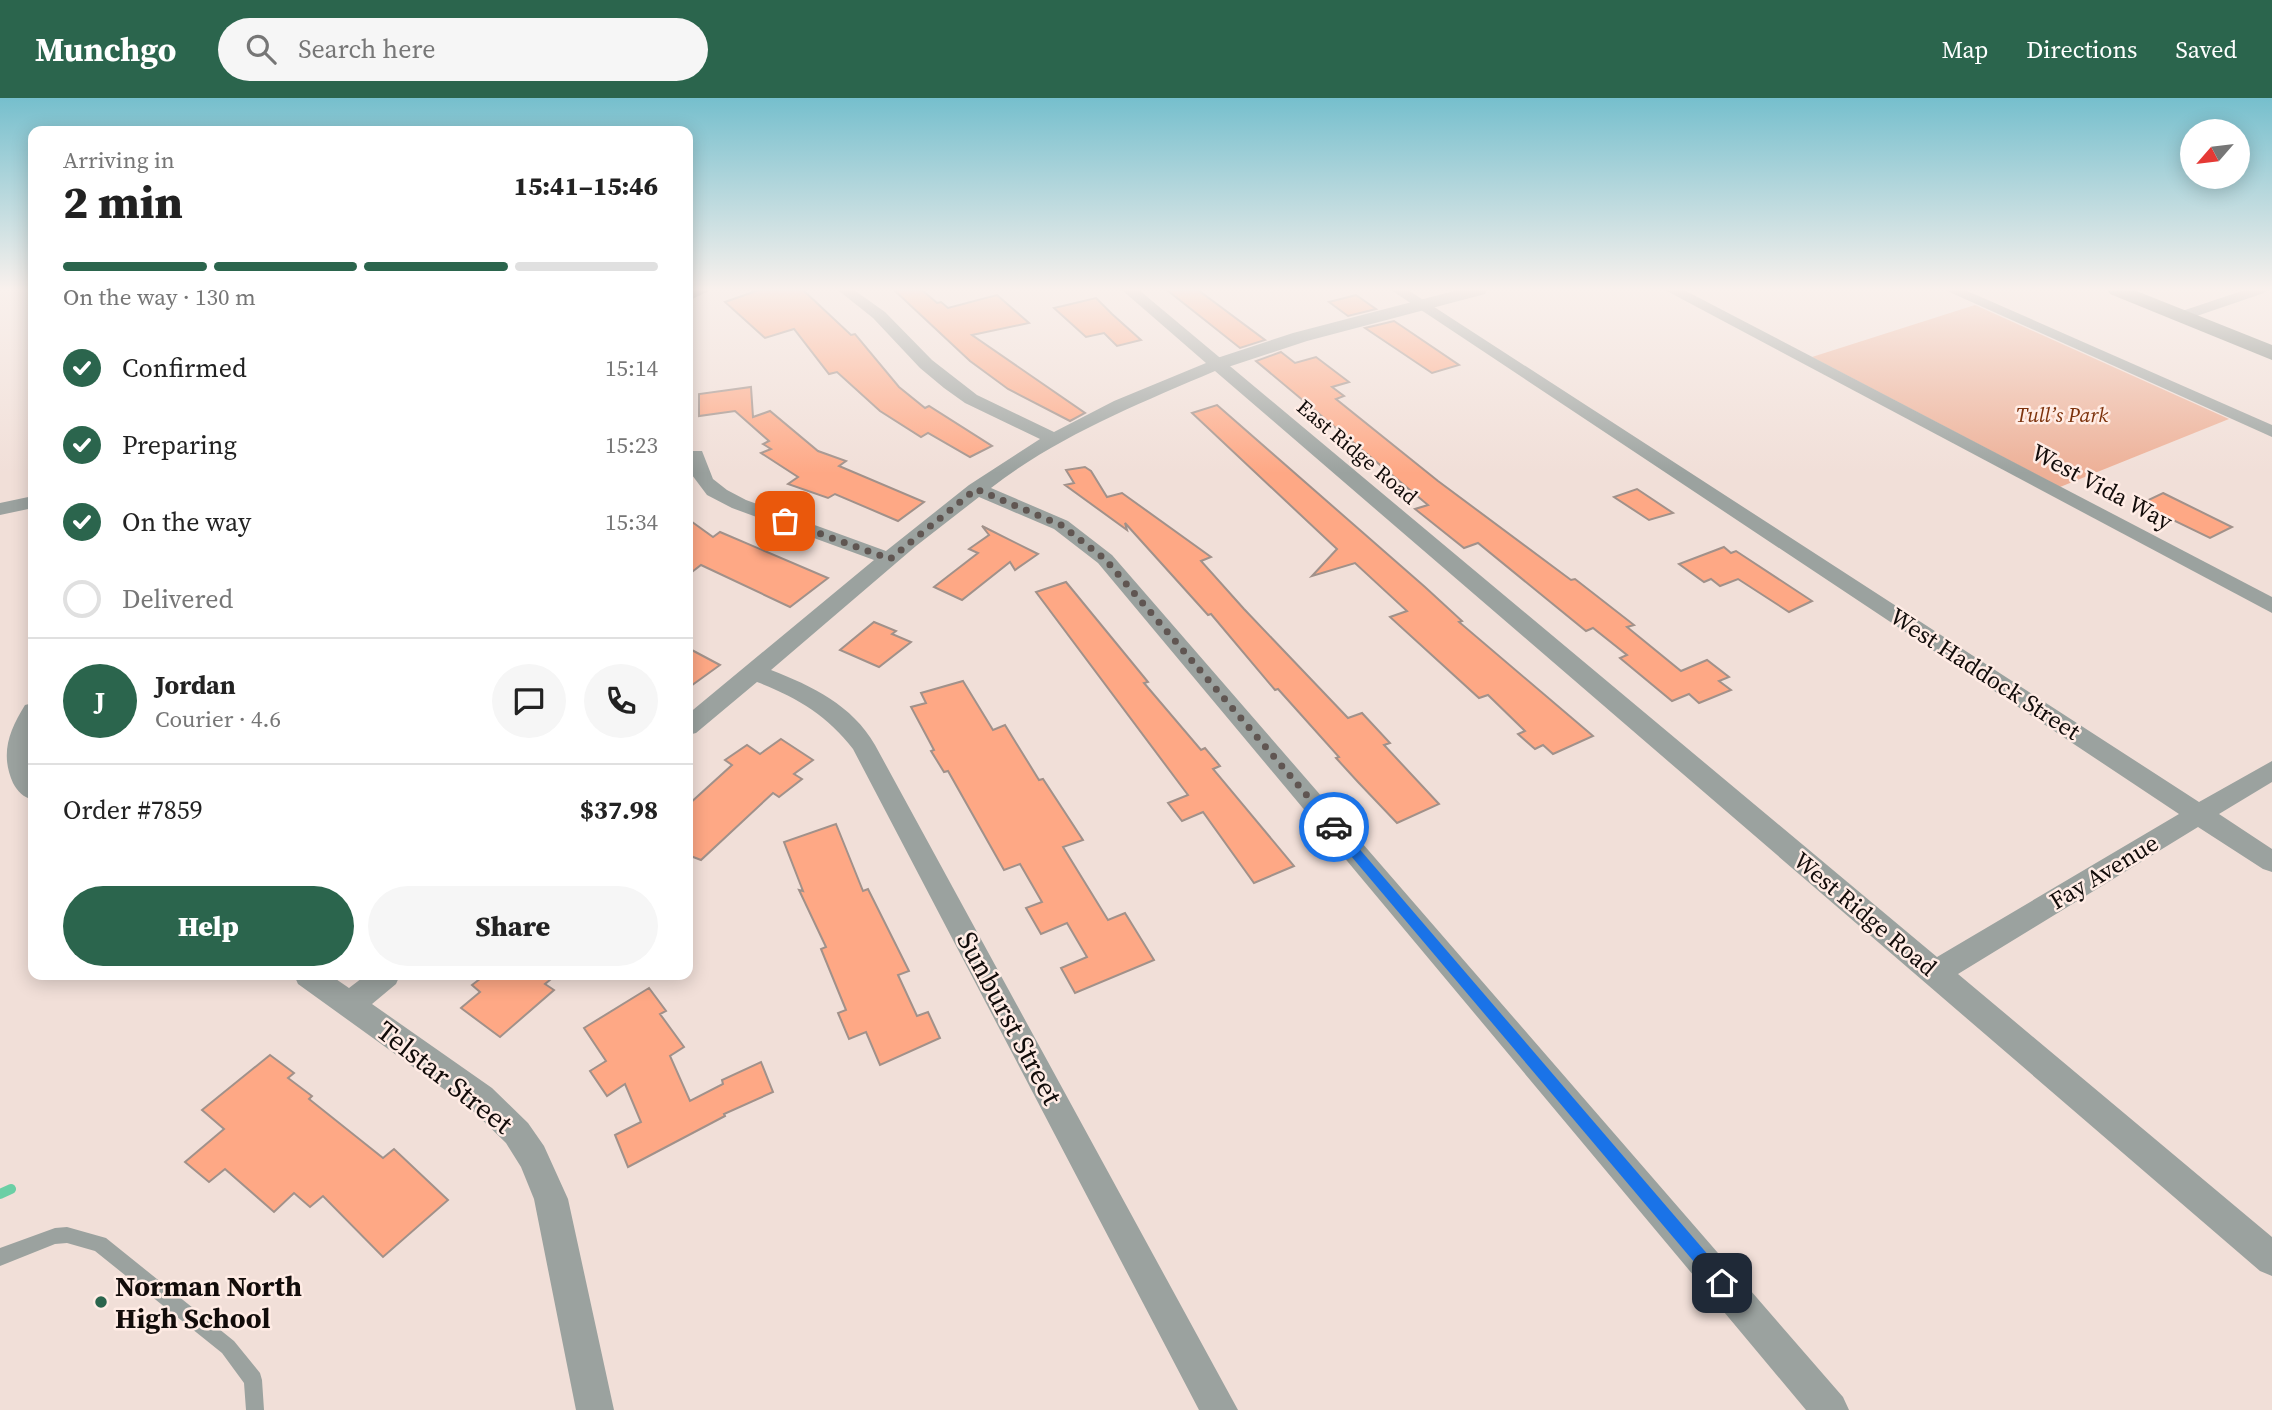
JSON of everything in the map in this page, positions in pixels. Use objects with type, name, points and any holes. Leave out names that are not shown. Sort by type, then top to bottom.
[{"type":"street","points":[[914,351],[971,399],[1054,439]]},
{"type":"street","name":"East Ridge Road","points":[[1203,351],[1458,568]]},
{"type":"street","points":[[693,723],[976,489],[1054,439],[1120,405],[1257,351]]},
{"type":"street","name":"West Haddock Street","points":[[1491,351],[2272,862]]},
{"type":"street","name":"West Vida Way","points":[[1789,351],[2272,606]]},
{"type":"street","points":[[2091,351],[2272,432]]},
{"type":"street","points":[[695,455],[700,478],[720,494],[890,559]]},
{"type":"street","points":[[976,489],[1061,525],[1105,559],[1830,1410]]},
{"type":"street","points":[[0,509],[28,503]]},
{"type":"street","name":"West Ridge Road","points":[[1458,568],[2272,1259]]},
{"type":"street","name":"Sunburst Street","points":[[754,672],[827,705],[850,726],[863,745],[1219,1410]]},
{"type":"street","points":[[28,721],[22,732],[15,760],[19,776],[28,786]]},
{"type":"street","name":"Fay Avenue","points":[[1935,973],[2272,770]]},
{"type":"street","name":"Telstar Street","points":[[315,980],[481,1097],[517,1133],[534,1157],[551,1199],[595,1410]]},
{"type":"street","points":[[351,1004],[380,980]]},
{"type":"lane","points":[[0,1257],[67,1235],[100,1244],[228,1347],[253,1380],[255,1410]]},
{"type":"green space","name":"Tull’s Park","points":[[1830,351],[2078,351],[2229,419],[2060,487],[1812,357]]},
{"type":"building","points":[[811,351],[869,351],[899,387],[925,408],[929,406],[992,446],[970,457],[928,433],[921,437],[880,411],[837,372],[829,374]]},
{"type":"building","points":[[960,351],[996,351],[1085,413],[1070,421],[1008,389]]},
{"type":"building","points":[[1400,351],[1439,351],[1459,365],[1432,373]]},
{"type":"building","points":[[1281,352],[1295,363],[1316,357],[1349,382],[1332,387],[1344,396],[1336,399],[1438,481],[1571,580],[1575,579],[1634,625],[1627,627],[1681,671],[1707,660],[1729,677],[1719,681],[1731,690],[1699,703],[1689,694],[1672,701],[1620,658],[1627,655],[1593,628],[1586,631],[1478,543],[1464,548],[1415,509],[1428,505],[1256,361]]},
{"type":"building","points":[[751,387],[753,417],[770,411],[818,451],[846,461],[839,466],[924,502],[898,521],[835,494],[828,498],[788,484],[798,477],[761,453],[771,449],[763,444],[769,441],[735,411],[699,416],[699,394]]},
{"type":"building","points":[[1217,405],[1425,587],[1462,621],[1459,622],[1593,736],[1553,754],[1543,745],[1535,749],[1518,734],[1525,731],[1488,695],[1479,698],[1390,617],[1407,611],[1355,563],[1312,576],[1337,549],[1192,413]]},
{"type":"building","points":[[1085,467],[1091,471],[1107,497],[1122,493],[1211,557],[1201,561],[1244,609],[1348,718],[1362,713],[1390,743],[1384,745],[1439,804],[1397,823],[1336,758],[1339,757],[1278,689],[1275,690],[1211,614],[1208,615],[1125,523],[1127,530],[1065,485],[1074,483],[1066,470]]},
{"type":"building","points":[[1637,489],[1673,513],[1649,520],[1614,497]]},
{"type":"building","points":[[2163,493],[2232,527],[2210,538],[2140,504]]},
{"type":"building","points":[[693,523],[713,537],[720,532],[828,578],[790,607],[701,565],[693,571]]},
{"type":"building","points":[[982,526],[1038,554],[1015,570],[1010,562],[962,600],[934,587],[978,553],[969,549],[989,535]]},
{"type":"building","points":[[1724,547],[1731,553],[1736,551],[1812,601],[1789,612],[1738,579],[1720,586],[1711,579],[1704,582],[1679,564]]},
{"type":"building","points":[[1066,582],[1148,682],[1144,683],[1201,750],[1205,748],[1220,766],[1213,769],[1294,866],[1254,883],[1203,812],[1182,821],[1168,803],[1188,795],[1036,592]]},
{"type":"building","points":[[874,622],[896,631],[892,634],[911,642],[879,667],[840,650]]},
{"type":"building","points":[[693,651],[720,665],[693,684]]},
{"type":"building","points":[[963,681],[993,730],[1005,725],[1039,780],[1043,779],[1083,840],[1063,847],[1108,920],[1125,913],[1154,960],[1075,993],[1061,968],[1087,957],[1067,923],[1041,934],[1026,908],[1042,902],[1020,864],[1004,870],[948,771],[944,772],[931,751],[934,750],[911,707],[926,703],[921,693]]},
{"type":"building","points":[[781,739],[813,760],[794,774],[802,779],[779,797],[773,793],[701,860],[693,857],[693,800],[732,765],[725,760],[747,745],[760,754]]},
{"type":"building","points":[[836,824],[863,891],[868,889],[909,971],[898,975],[917,1016],[928,1012],[940,1038],[880,1065],[866,1032],[849,1039],[838,1013],[846,1010],[821,949],[826,947],[799,890],[803,891],[784,842]]},
{"type":"building","points":[[478,980],[550,980],[545,984],[554,990],[500,1037],[461,1008],[480,992],[472,985]]},
{"type":"building","points":[[649,988],[666,1011],[660,1014],[684,1047],[670,1056],[690,1101],[723,1084],[722,1080],[761,1062],[773,1092],[724,1114],[725,1116],[628,1167],[615,1135],[641,1122],[625,1084],[607,1096],[590,1071],[606,1061],[584,1028]]},
{"type":"building","points":[[270,1055],[294,1073],[288,1078],[312,1096],[309,1099],[383,1158],[394,1149],[448,1200],[383,1257],[323,1196],[310,1207],[294,1193],[274,1212],[225,1169],[209,1182],[185,1162],[224,1129],[202,1110]]},
{"type":"waterway","points":[[0,1194],[11,1189]]},
{"type":"way so far","points":[[785,521],[890,559],[976,489],[1061,525],[1105,559],[1334,827]]},
{"type":"place","name":"Norman North High School","points":[[101,1302]]},
{"type":"route","points":[[1334,827],[1722,1283]]}]
